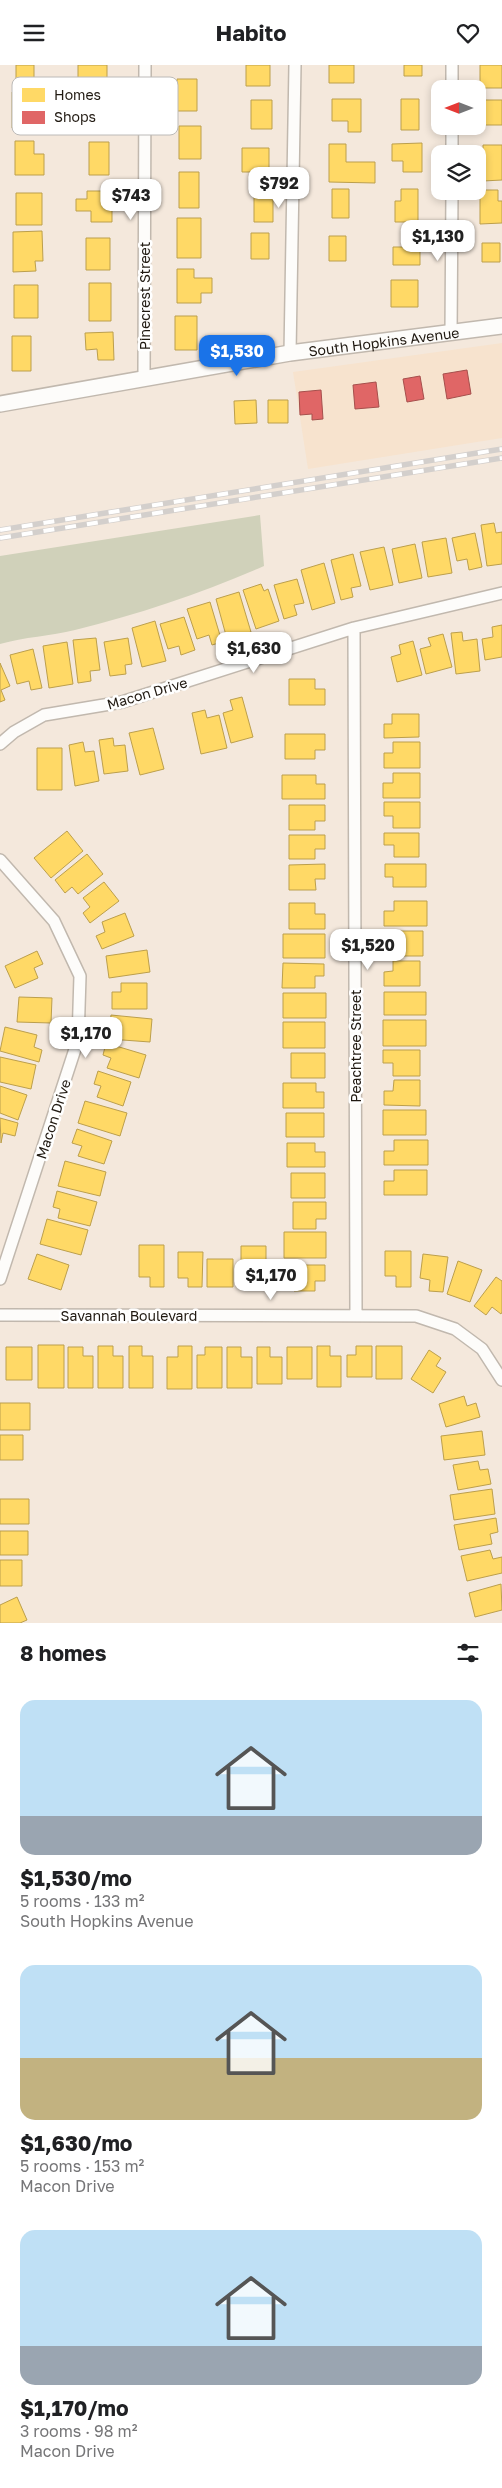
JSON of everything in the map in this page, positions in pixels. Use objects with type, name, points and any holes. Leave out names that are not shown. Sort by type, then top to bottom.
[{"type":"street","points":[[290,353],[295,65]]},
{"type":"street","points":[[452,65],[452,80]]},
{"type":"street","name":"Pinecrest Street","points":[[144,377],[145,135]]},
{"type":"street","points":[[451,334],[452,200]]},
{"type":"street","name":"South Hopkins Avenue","points":[[0,404],[144,377],[290,353],[502,326]]},
{"type":"street","name":"Macon Drive","points":[[0,744],[14,732],[44,715],[122,702],[354,628],[502,593]]},
{"type":"street","name":"Peachtree Street","points":[[354,628],[356,1314]]},
{"type":"street","name":"Macon Drive","points":[[0,861],[54,921],[80,976],[78,1040],[0,1279]]},
{"type":"street","name":"Savannah Boulevard","points":[[0,1315],[416,1315],[455,1329],[482,1349],[502,1380]]},
{"type":"shaded area","points":[[502,343],[502,438],[308,469],[293,372]]},
{"type":"green space","points":[[260,515],[264,566],[148,610],[66,632],[0,644],[0,556]]},
{"type":"building: Homes","points":[[16,65],[34,65],[34,77],[16,77]]},
{"type":"building: Homes","points":[[78,65],[107,65],[107,77],[78,77]]},
{"type":"building: Homes","points":[[246,65],[270,65],[270,86],[246,86]]},
{"type":"building: Homes","points":[[329,65],[354,65],[354,83],[329,83]]},
{"type":"building: Homes","points":[[404,65],[422,65],[422,76],[404,76]]},
{"type":"building: Homes","points":[[480,65],[502,65],[502,88],[486,88],[486,80],[480,80]]},
{"type":"building: Homes","points":[[178,79],[197,79],[197,111],[178,111]]},
{"type":"building: Homes","points":[[332,99],[361,99],[361,132],[348,132],[348,121],[332,121]]},
{"type":"building: Homes","points":[[401,99],[419,99],[419,130],[401,130]]},
{"type":"building: Homes","points":[[251,100],[272,100],[272,129],[251,129]]},
{"type":"building: Homes","points":[[486,100],[502,100],[502,125],[486,125]]},
{"type":"building: Homes","points":[[179,126],[201,126],[201,159],[179,159]]},
{"type":"building: Homes","points":[[15,141],[34,141],[34,154],[44,154],[44,175],[15,175]]},
{"type":"building: Homes","points":[[89,142],[109,142],[109,175],[89,175]]},
{"type":"building: Homes","points":[[422,143],[422,172],[403,172],[403,161],[392,161],[392,144]]},
{"type":"building: Homes","points":[[329,144],[346,144],[346,162],[375,162],[375,183],[329,182]]},
{"type":"building: Homes","points":[[486,145],[502,145],[502,180],[486,181]]},
{"type":"building: Homes","points":[[242,148],[269,148],[269,172],[242,172]]},
{"type":"building: Homes","points":[[179,172],[199,172],[199,208],[179,208]]},
{"type":"building: Homes","points":[[254,188],[273,188],[273,222],[254,222]]},
{"type":"building: Homes","points":[[332,189],[349,189],[349,218],[332,218]]},
{"type":"building: Homes","points":[[401,189],[418,189],[418,222],[395,222],[395,201],[401,201]]},
{"type":"building: Homes","points":[[486,190],[498,190],[498,201],[502,201],[502,223],[480,224],[480,200],[486,200]]},
{"type":"building: Homes","points":[[87,191],[112,191],[112,222],[91,222],[91,211],[76,211],[76,199],[87,199]]},
{"type":"building: Homes","points":[[16,193],[42,193],[42,225],[16,225]]},
{"type":"building: Homes","points":[[177,218],[201,218],[201,258],[177,258]]},
{"type":"building: Homes","points":[[42,231],[43,261],[35,261],[36,271],[13,272],[13,232]]},
{"type":"building: Homes","points":[[251,233],[269,233],[269,259],[251,259]]},
{"type":"building: Homes","points":[[404,235],[420,235],[420,265],[393,265],[393,247],[404,247]]},
{"type":"building: Homes","points":[[329,236],[346,236],[346,261],[329,261]]},
{"type":"building: Homes","points":[[86,238],[110,238],[110,270],[86,270]]},
{"type":"building: Homes","points":[[482,243],[500,243],[500,262],[482,262]]},
{"type":"building: Homes","points":[[177,269],[194,269],[194,278],[212,278],[212,293],[201,293],[201,303],[177,303]]},
{"type":"building: Homes","points":[[391,280],[418,280],[418,307],[391,307]]},
{"type":"building: Homes","points":[[89,283],[111,283],[111,321],[89,321]]},
{"type":"building: Homes","points":[[14,285],[38,285],[38,318],[14,318]]},
{"type":"building: Homes","points":[[175,316],[197,316],[197,350],[175,350]]},
{"type":"building: Homes","points":[[113,332],[114,360],[98,360],[97,349],[86,350],[85,333]]},
{"type":"building: Homes","points":[[12,336],[31,336],[31,371],[12,371]]},
{"type":"building: Homes","points":[[256,400],[257,423],[235,424],[234,401]]},
{"type":"building: Homes","points":[[268,400],[288,400],[288,423],[268,423]]},
{"type":"building: Homes","points":[[494,523],[496,533],[502,532],[502,564],[487,566],[481,525]]},
{"type":"building: Homes","points":[[475,533],[482,567],[469,570],[467,559],[457,561],[452,538]]},
{"type":"building: Homes","points":[[446,538],[452,573],[428,577],[422,542]]},
{"type":"building: Homes","points":[[415,544],[422,578],[399,583],[392,549]]},
{"type":"building: Homes","points":[[384,547],[393,585],[370,590],[360,552]]},
{"type":"building: Homes","points":[[353,554],[361,586],[351,588],[353,597],[341,600],[331,560]]},
{"type":"building: Homes","points":[[324,563],[335,603],[312,610],[301,570]]},
{"type":"building: Homes","points":[[297,579],[304,603],[294,605],[297,615],[284,619],[274,585]]},
{"type":"building: Homes","points":[[261,584],[264,591],[268,589],[279,621],[256,629],[243,590]]},
{"type":"building: Homes","points":[[239,592],[251,632],[227,639],[216,599]]},
{"type":"building: Homes","points":[[210,602],[222,642],[212,645],[209,635],[197,639],[187,609]]},
{"type":"building: Homes","points":[[184,617],[195,650],[181,655],[179,646],[168,649],[160,624]]},
{"type":"building: Homes","points":[[155,621],[166,661],[142,667],[132,628]]},
{"type":"building: Homes","points":[[502,625],[502,657],[485,660],[482,639],[493,637],[492,627]]},
{"type":"building: Homes","points":[[462,632],[463,641],[477,639],[480,671],[456,674],[451,633]]},
{"type":"building: Homes","points":[[443,634],[452,667],[426,674],[420,649],[431,646],[428,638]]},
{"type":"building: Homes","points":[[96,638],[100,670],[90,671],[91,681],[78,683],[73,640]]},
{"type":"building: Homes","points":[[128,638],[132,664],[125,665],[126,674],[110,676],[104,642]]},
{"type":"building: Homes","points":[[413,641],[422,675],[397,682],[391,657],[401,654],[399,645]]},
{"type":"building: Homes","points":[[67,642],[73,684],[49,688],[43,646]]},
{"type":"building: Homes","points":[[33,649],[42,688],[31,690],[29,681],[17,684],[10,655]]},
{"type":"building: Homes","points":[[0,663],[10,686],[1,690],[5,700],[0,702]]},
{"type":"building: Homes","points":[[289,679],[315,679],[315,689],[325,689],[325,705],[289,705]]},
{"type":"building: Homes","points":[[242,697],[253,737],[231,743],[223,713],[233,710],[230,700]]},
{"type":"building: Homes","points":[[205,710],[207,718],[219,715],[227,748],[201,754],[192,713]]},
{"type":"building: Homes","points":[[392,714],[419,714],[419,737],[384,738],[384,724],[392,724]]},
{"type":"building: Homes","points":[[153,728],[164,769],[140,775],[129,733]]},
{"type":"building: Homes","points":[[285,734],[325,734],[325,750],[315,750],[315,759],[285,759]]},
{"type":"building: Homes","points":[[113,738],[114,746],[125,745],[128,771],[104,774],[99,740]]},
{"type":"building: Homes","points":[[83,742],[85,752],[94,751],[99,781],[75,786],[69,745]]},
{"type":"building: Homes","points":[[393,742],[420,742],[420,768],[384,768],[384,753],[393,753]]},
{"type":"building: Homes","points":[[37,748],[62,748],[62,790],[37,790]]},
{"type":"building: Homes","points":[[393,773],[420,773],[420,798],[383,798],[383,783],[393,783]]},
{"type":"building: Homes","points":[[282,775],[316,775],[316,784],[325,784],[325,799],[282,799]]},
{"type":"building: Homes","points":[[384,802],[420,802],[420,828],[393,828],[393,816],[384,816]]},
{"type":"building: Homes","points":[[289,805],[325,805],[325,821],[315,821],[315,830],[289,830]]},
{"type":"building: Homes","points":[[67,831],[83,851],[51,878],[34,858]]},
{"type":"building: Homes","points":[[384,833],[419,833],[419,857],[394,857],[394,845],[384,845]]},
{"type":"building: Homes","points":[[289,835],[325,835],[325,849],[315,849],[315,859],[289,859]]},
{"type":"building: Homes","points":[[87,854],[103,874],[78,894],[72,887],[65,893],[55,880]]},
{"type":"building: Homes","points":[[325,864],[325,879],[315,879],[316,890],[289,890],[289,865]]},
{"type":"building: Homes","points":[[385,864],[426,864],[426,887],[393,887],[393,877],[385,877]]},
{"type":"building: Homes","points":[[104,882],[119,901],[90,923],[83,913],[90,907],[83,898]]},
{"type":"building: Homes","points":[[394,901],[427,901],[427,926],[384,926],[384,911],[394,911]]},
{"type":"building: Homes","points":[[289,903],[315,903],[315,914],[325,914],[325,929],[289,929]]},
{"type":"building: Homes","points":[[125,913],[134,936],[102,949],[96,936],[105,932],[102,922]]},
{"type":"building: Homes","points":[[384,931],[423,931],[423,956],[393,956],[393,945],[384,945]]},
{"type":"building: Homes","points":[[283,934],[325,934],[325,958],[283,958]]},
{"type":"building: Homes","points":[[147,950],[150,972],[109,978],[106,956]]},
{"type":"building: Homes","points":[[37,951],[43,964],[34,968],[38,978],[15,988],[5,966]]},
{"type":"building: Homes","points":[[393,961],[420,961],[420,986],[384,986],[384,972],[393,971]]},
{"type":"building: Homes","points":[[283,963],[324,964],[324,976],[315,976],[315,988],[282,988]]},
{"type":"building: Homes","points":[[121,983],[147,983],[147,1009],[112,1009],[112,992],[121,992]]},
{"type":"building: Homes","points":[[384,992],[426,992],[426,1015],[384,1015]]},
{"type":"building: Homes","points":[[283,993],[326,993],[326,1018],[283,1018]]},
{"type":"building: Homes","points":[[19,997],[52,998],[51,1023],[17,1022]]},
{"type":"building: Homes","points":[[111,1015],[152,1019],[150,1042],[109,1039]]},
{"type":"building: Homes","points":[[383,1020],[426,1020],[426,1046],[383,1046]]},
{"type":"building: Homes","points":[[283,1022],[325,1022],[325,1048],[283,1048]]},
{"type":"building: Homes","points":[[5,1027],[37,1035],[34,1047],[42,1050],[39,1062],[0,1051]]},
{"type":"building: Homes","points":[[106,1043],[146,1055],[139,1078],[107,1068],[111,1058],[103,1055]]},
{"type":"building: Homes","points":[[383,1050],[420,1050],[420,1076],[393,1076],[393,1063],[383,1063]]},
{"type":"building: Homes","points":[[291,1053],[325,1053],[325,1078],[291,1078]]},
{"type":"building: Homes","points":[[0,1057],[36,1065],[31,1089],[0,1082]]},
{"type":"building: Homes","points":[[98,1071],[131,1082],[123,1106],[97,1097],[101,1086],[94,1084]]},
{"type":"building: Homes","points":[[394,1080],[420,1080],[420,1106],[384,1105],[384,1091],[393,1091]]},
{"type":"building: Homes","points":[[283,1083],[316,1083],[316,1092],[324,1092],[324,1108],[283,1108]]},
{"type":"building: Homes","points":[[0,1086],[27,1095],[18,1120],[0,1113]]},
{"type":"building: Homes","points":[[85,1101],[127,1113],[120,1136],[78,1123]]},
{"type":"building: Homes","points":[[383,1110],[426,1110],[426,1135],[383,1135]]},
{"type":"building: Homes","points":[[286,1113],[324,1113],[324,1137],[286,1137]]},
{"type":"building: Homes","points":[[0,1118],[18,1123],[15,1136],[3,1133],[1,1143]]},
{"type":"building: Homes","points":[[77,1129],[112,1141],[104,1164],[78,1156],[82,1146],[72,1143]]},
{"type":"building: Homes","points":[[394,1140],[428,1140],[428,1165],[384,1165],[384,1151],[394,1151]]},
{"type":"building: Homes","points":[[287,1143],[315,1143],[315,1152],[325,1152],[325,1167],[287,1167]]},
{"type":"building: Homes","points":[[65,1161],[106,1172],[100,1196],[58,1186]]},
{"type":"building: Homes","points":[[394,1170],[427,1170],[427,1195],[384,1195],[384,1181],[394,1181]]},
{"type":"building: Homes","points":[[291,1173],[325,1173],[325,1198],[291,1198]]},
{"type":"building: Homes","points":[[57,1191],[97,1202],[90,1226],[58,1218],[60,1209],[53,1207]]},
{"type":"building: Homes","points":[[293,1202],[326,1202],[326,1219],[316,1219],[316,1229],[293,1229]]},
{"type":"building: Homes","points":[[47,1219],[88,1230],[81,1255],[40,1244]]},
{"type":"building: Homes","points":[[284,1232],[326,1232],[326,1258],[284,1258]]},
{"type":"building: Homes","points":[[139,1245],[164,1245],[164,1287],[150,1287],[150,1277],[139,1277]]},
{"type":"building: Homes","points":[[241,1246],[266,1246],[266,1288],[241,1288]]},
{"type":"building: Homes","points":[[385,1251],[411,1251],[411,1287],[396,1287],[396,1276],[385,1276]]},
{"type":"building: Homes","points":[[178,1252],[203,1252],[202,1287],[188,1287],[188,1278],[178,1278]]},
{"type":"building: Homes","points":[[37,1254],[69,1265],[61,1290],[28,1279]]},
{"type":"building: Homes","points":[[423,1254],[448,1257],[443,1292],[429,1291],[430,1280],[420,1278]]},
{"type":"building: Homes","points":[[207,1259],[233,1259],[233,1287],[207,1287]]},
{"type":"building: Homes","points":[[458,1261],[482,1270],[470,1302],[447,1294]]},
{"type":"building: Homes","points":[[294,1265],[325,1265],[325,1281],[315,1281],[315,1291],[294,1291]]},
{"type":"building: Homes","points":[[496,1277],[502,1281],[502,1312],[501,1314],[492,1307],[486,1315],[474,1306]]},
{"type":"building: Homes","points":[[38,1345],[64,1345],[64,1388],[38,1388]]},
{"type":"building: Homes","points":[[98,1346],[113,1346],[113,1356],[123,1356],[123,1388],[98,1388]]},
{"type":"building: Homes","points":[[129,1346],[142,1346],[142,1356],[153,1356],[153,1388],[129,1388]]},
{"type":"building: Homes","points":[[178,1346],[192,1346],[192,1389],[167,1389],[167,1357],[178,1357]]},
{"type":"building: Homes","points":[[317,1346],[330,1346],[330,1356],[341,1356],[341,1387],[317,1387]]},
{"type":"building: Homes","points":[[356,1346],[372,1346],[372,1377],[347,1377],[347,1355],[356,1355]]},
{"type":"building: Homes","points":[[376,1346],[402,1346],[402,1379],[376,1379]]},
{"type":"building: Homes","points":[[6,1347],[32,1347],[32,1380],[6,1380]]},
{"type":"building: Homes","points":[[68,1347],[83,1347],[83,1356],[93,1356],[93,1388],[68,1388]]},
{"type":"building: Homes","points":[[205,1347],[222,1347],[222,1388],[197,1388],[197,1355],[205,1355]]},
{"type":"building: Homes","points":[[227,1347],[241,1347],[241,1357],[252,1357],[252,1388],[227,1388]]},
{"type":"building: Homes","points":[[257,1347],[270,1347],[270,1357],[282,1357],[282,1384],[257,1384]]},
{"type":"building: Homes","points":[[287,1347],[312,1347],[312,1379],[287,1379]]},
{"type":"building: Homes","points":[[429,1350],[441,1358],[436,1366],[446,1372],[433,1393],[411,1379]]},
{"type":"building: Homes","points":[[464,1396],[467,1406],[476,1403],[480,1417],[446,1427],[439,1404]]},
{"type":"building: Homes","points":[[0,1403],[30,1403],[30,1430],[0,1430]]},
{"type":"building: Homes","points":[[482,1431],[485,1455],[444,1460],[441,1436]]},
{"type":"building: Homes","points":[[0,1435],[23,1435],[23,1460],[0,1460]]},
{"type":"building: Homes","points":[[478,1461],[480,1470],[488,1469],[491,1484],[458,1490],[453,1465]]},
{"type":"building: Homes","points":[[492,1489],[495,1514],[454,1520],[450,1495]]},
{"type":"building: Homes","points":[[0,1499],[29,1499],[29,1524],[0,1524]]},
{"type":"building: Homes","points":[[496,1518],[498,1532],[490,1534],[492,1544],[459,1550],[454,1525]]},
{"type":"building: Homes","points":[[0,1531],[28,1531],[28,1555],[0,1555]]},
{"type":"building: Homes","points":[[490,1550],[493,1559],[502,1557],[502,1573],[467,1581],[461,1556]]},
{"type":"building: Homes","points":[[0,1560],[22,1560],[22,1586],[0,1586]]},
{"type":"building: Homes","points":[[501,1584],[502,1610],[475,1617],[469,1593]]},
{"type":"building: Homes","points":[[17,1597],[27,1620],[20,1623],[0,1623],[0,1605]]},
{"type":"building: Shops","points":[[467,370],[471,394],[447,399],[443,374]]},
{"type":"building: Shops","points":[[420,376],[424,399],[407,402],[403,379]]},
{"type":"building: Shops","points":[[376,382],[379,407],[355,409],[353,385]]},
{"type":"building: Shops","points":[[321,390],[323,419],[312,420],[312,414],[300,415],[299,392]]},
{"type":"railway","points":[[0,530],[502,449]]},
{"type":"railway","points":[[0,538],[502,458]]}]
